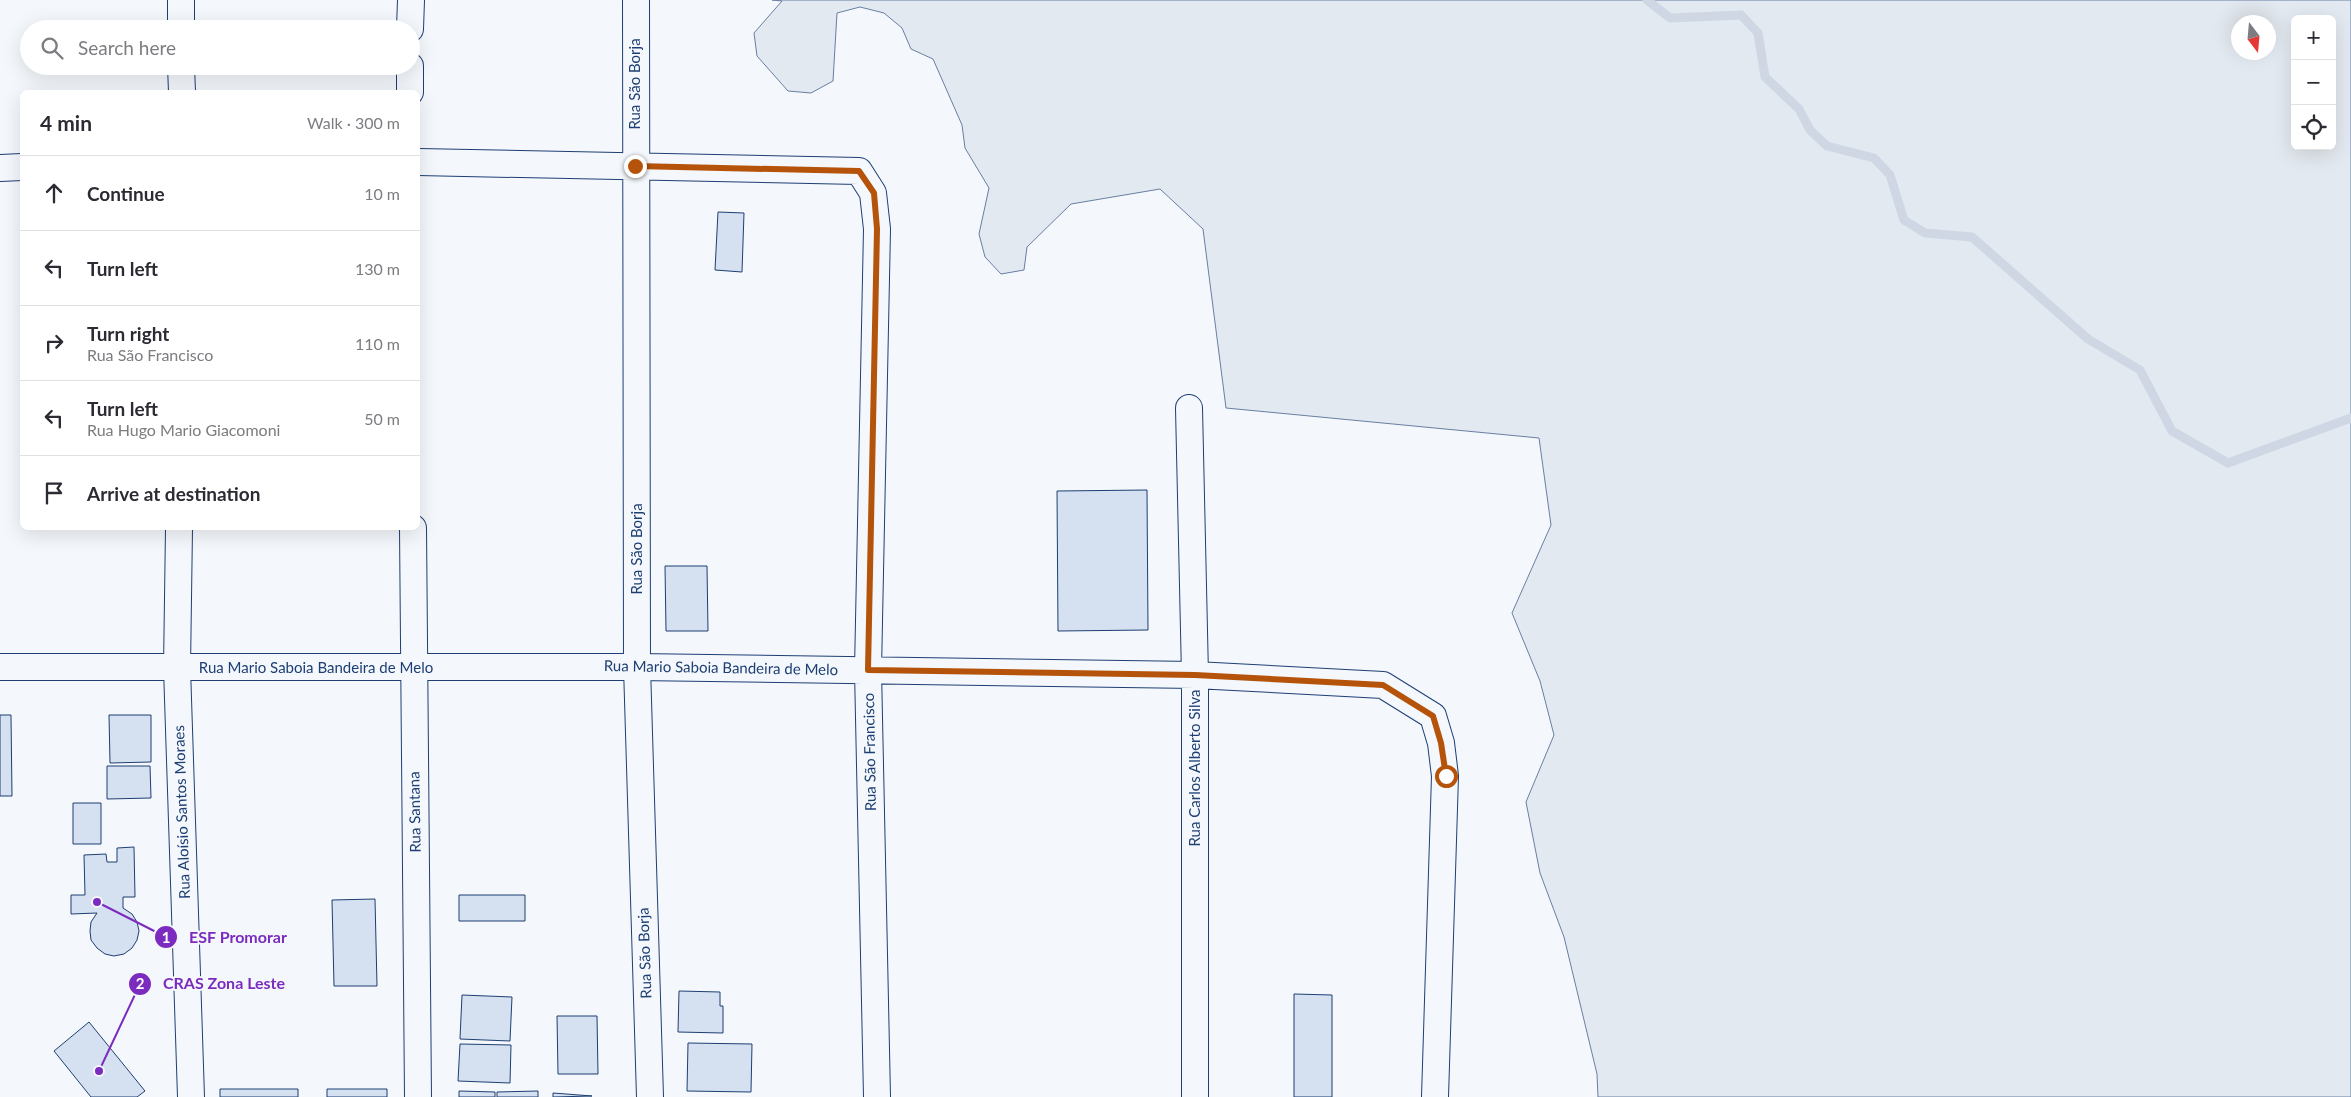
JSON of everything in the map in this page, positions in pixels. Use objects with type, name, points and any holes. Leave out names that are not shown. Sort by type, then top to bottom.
[{"type":"street","points":[[181,0],[181,20]]},
{"type":"street","points":[[410,20],[411,0]]},
{"type":"street","name":"Rua São Borja","points":[[636,0],[637,667],[650,1097]]},
{"type":"street","points":[[182,75],[182,90]]},
{"type":"street","points":[[410,75],[410,90]]},
{"type":"street","points":[[420,162],[635,166]]},
{"type":"street","name":"Rua São Francisco","points":[[635,166],[859,171],[874,193],[877,229],[868,670],[877,1097]]},
{"type":"street","points":[[0,168],[20,167]]},
{"type":"street","name":"Rua Carlos Alberto Silva","points":[[1189,408],[1195,675],[1195,1097]]},
{"type":"street","name":"Rua Aloísio Santos Moraes","points":[[178,530],[177,668],[190,1097]]},
{"type":"street","name":"Rua Santana","points":[[413,530],[418,1097]]},
{"type":"street","name":"Rua Mario Saboia Bandeira de Melo","points":[[0,667],[637,667],[868,670],[1195,675],[1383,685],[1433,716],[1441,743],[1446,776],[1435,1097]]},
{"type":"shaded area","points":[[772,0],[2351,0],[2351,1097],[1598,1097],[1597,1074],[1564,937],[1540,873],[1526,802],[1554,735],[1540,681],[1512,613],[1551,525],[1539,438],[1226,408],[1203,229],[1160,189],[1071,204],[1027,247],[1024,270],[1001,274],[985,257],[979,234],[989,188],[965,148],[962,125],[933,59],[911,49],[902,28],[884,13],[860,7],[837,13],[833,81],[811,93],[788,91],[757,56],[754,33],[782,1]]},
{"type":"building","points":[[718,212],[744,213],[742,272],[715,270]]},
{"type":"building","points":[[1147,490],[1148,630],[1058,631],[1057,491]]},
{"type":"building","points":[[665,566],[707,566],[708,631],[666,631]]},
{"type":"building","points":[[0,715],[11,715],[12,796],[0,796]]},
{"type":"building","points":[[109,715],[151,715],[151,762],[110,763]]},
{"type":"building","points":[[107,766],[150,766],[151,798],[107,799]]},
{"type":"building","points":[[73,803],[101,803],[101,844],[73,844]]},
{"type":"building","points":[[134,847],[135,897],[123,897],[123,908],[132,914],[137,922],[139,931],[137,940],[132,948],[124,954],[114,956],[105,954],[91,940],[91,922],[97,913],[71,914],[71,895],[85,895],[84,855],[106,854],[107,862],[117,862],[117,848]]},
{"type":"building","points":[[459,895],[525,895],[525,921],[459,921]]},
{"type":"building","points":[[375,899],[377,986],[334,986],[332,900]]},
{"type":"building","points":[[679,991],[720,992],[720,1006],[723,1006],[723,1033],[678,1032]]},
{"type":"building","points":[[1294,994],[1332,995],[1332,1097],[1294,1097]]},
{"type":"building","points":[[462,995],[512,997],[510,1041],[460,1039]]},
{"type":"building","points":[[557,1016],[597,1016],[598,1074],[558,1074]]},
{"type":"building","points":[[89,1022],[145,1091],[137,1097],[91,1097],[54,1051]]},
{"type":"building","points":[[688,1043],[752,1044],[751,1092],[687,1091]]},
{"type":"building","points":[[460,1044],[511,1045],[510,1083],[458,1081]]},
{"type":"building","points":[[220,1089],[298,1089],[298,1097],[220,1097]]},
{"type":"building","points":[[327,1089],[387,1089],[387,1097],[327,1097]]},
{"type":"building","points":[[459,1091],[495,1092],[495,1097],[459,1097]]},
{"type":"building","points":[[538,1091],[538,1097],[497,1097],[497,1092]]},
{"type":"building","points":[[553,1093],[592,1096],[553,1097]]},
{"type":"waterway","points":[[1647,0],[1670,18],[1741,15],[1758,33],[1765,77],[1799,109],[1810,130],[1827,146],[1874,158],[1890,175],[1904,220],[1925,233],[1972,237],[2088,339],[2140,370],[2172,431],[2228,463],[2351,418]]},
{"type":"place","name":"ESF Promorar","points":[[97,902]]},
{"type":"place","name":"CRAS Zona Leste","points":[[99,1071]]},
{"type":"route","points":[[635,166],[859,171],[874,193],[877,229],[868,670],[1195,675],[1383,685],[1433,716],[1441,743],[1446,776]]}]
